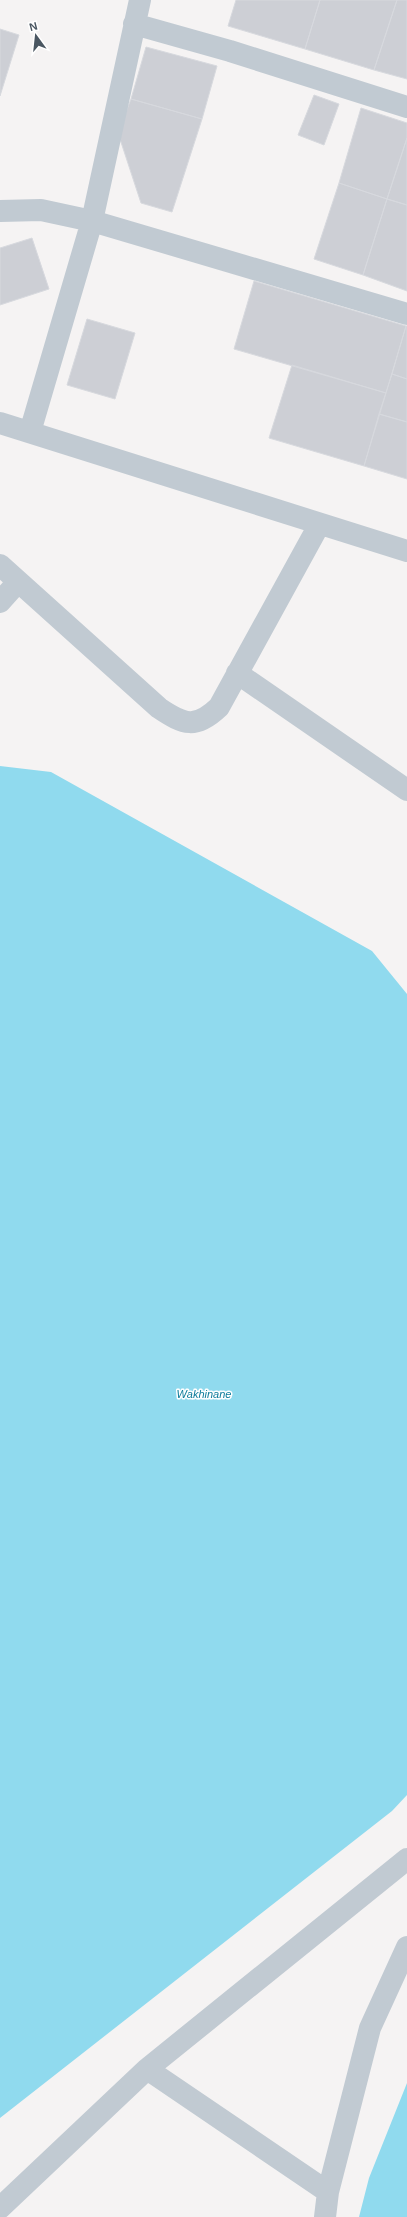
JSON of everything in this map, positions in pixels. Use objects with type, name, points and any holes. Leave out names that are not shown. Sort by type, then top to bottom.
[{"type":"street","points":[[30,432],[92,221],[140,0]]},
{"type":"street","points":[[134,24],[230,51],[407,107]]},
{"type":"street","points":[[0,211],[41,210],[92,221],[407,314]]},
{"type":"street","points":[[0,423],[319,525],[407,551]]},
{"type":"street","points":[[0,566],[158,708],[175,719],[196,723],[209,717],[219,707],[319,525]]},
{"type":"street","points":[[0,602],[18,583]]},
{"type":"street","points":[[237,673],[407,790]]},
{"type":"street","points":[[0,2208],[147,2069],[407,1859]]},
{"type":"street","points":[[325,2217],[328,2192],[370,2028],[407,1947]]},
{"type":"street","points":[[147,2069],[328,2192]]},
{"type":"water","name":"Wakhinane","points":[[0,766],[51,772],[372,951],[407,994],[407,1795],[392,1811],[0,2118]]},
{"type":"water","points":[[407,2083],[407,2217],[359,2217],[369,2178]]},
{"type":"building","points":[[236,0],[320,0],[305,49],[228,26]]},
{"type":"building","points":[[320,0],[397,0],[374,70],[305,49]]},
{"type":"building","points":[[397,0],[407,0],[407,79],[374,70]]},
{"type":"building","points":[[0,29],[19,35],[0,96]]},
{"type":"building","points":[[146,47],[217,66],[202,119],[131,99]]},
{"type":"building","points":[[314,95],[339,104],[324,145],[298,135]]},
{"type":"building","points":[[131,99],[202,119],[172,212],[141,203],[118,133]]},
{"type":"building","points":[[361,108],[407,123],[407,138],[387,199],[339,183]]},
{"type":"building","points":[[407,138],[407,205],[387,199]]},
{"type":"building","points":[[339,183],[387,199],[363,275],[314,259]]},
{"type":"building","points":[[387,199],[407,205],[407,291],[363,275]]},
{"type":"building","points":[[32,238],[49,289],[0,305],[0,248]]},
{"type":"building","points":[[254,281],[406,326],[386,393],[234,349]]},
{"type":"building","points":[[87,319],[135,333],[115,399],[67,385]]},
{"type":"building","points":[[407,326],[407,379],[392,374]]},
{"type":"building","points":[[292,365],[386,393],[364,466],[269,438]]},
{"type":"building","points":[[392,374],[407,379],[407,422],[379,414]]},
{"type":"building","points":[[379,414],[407,422],[407,479],[364,466]]}]
